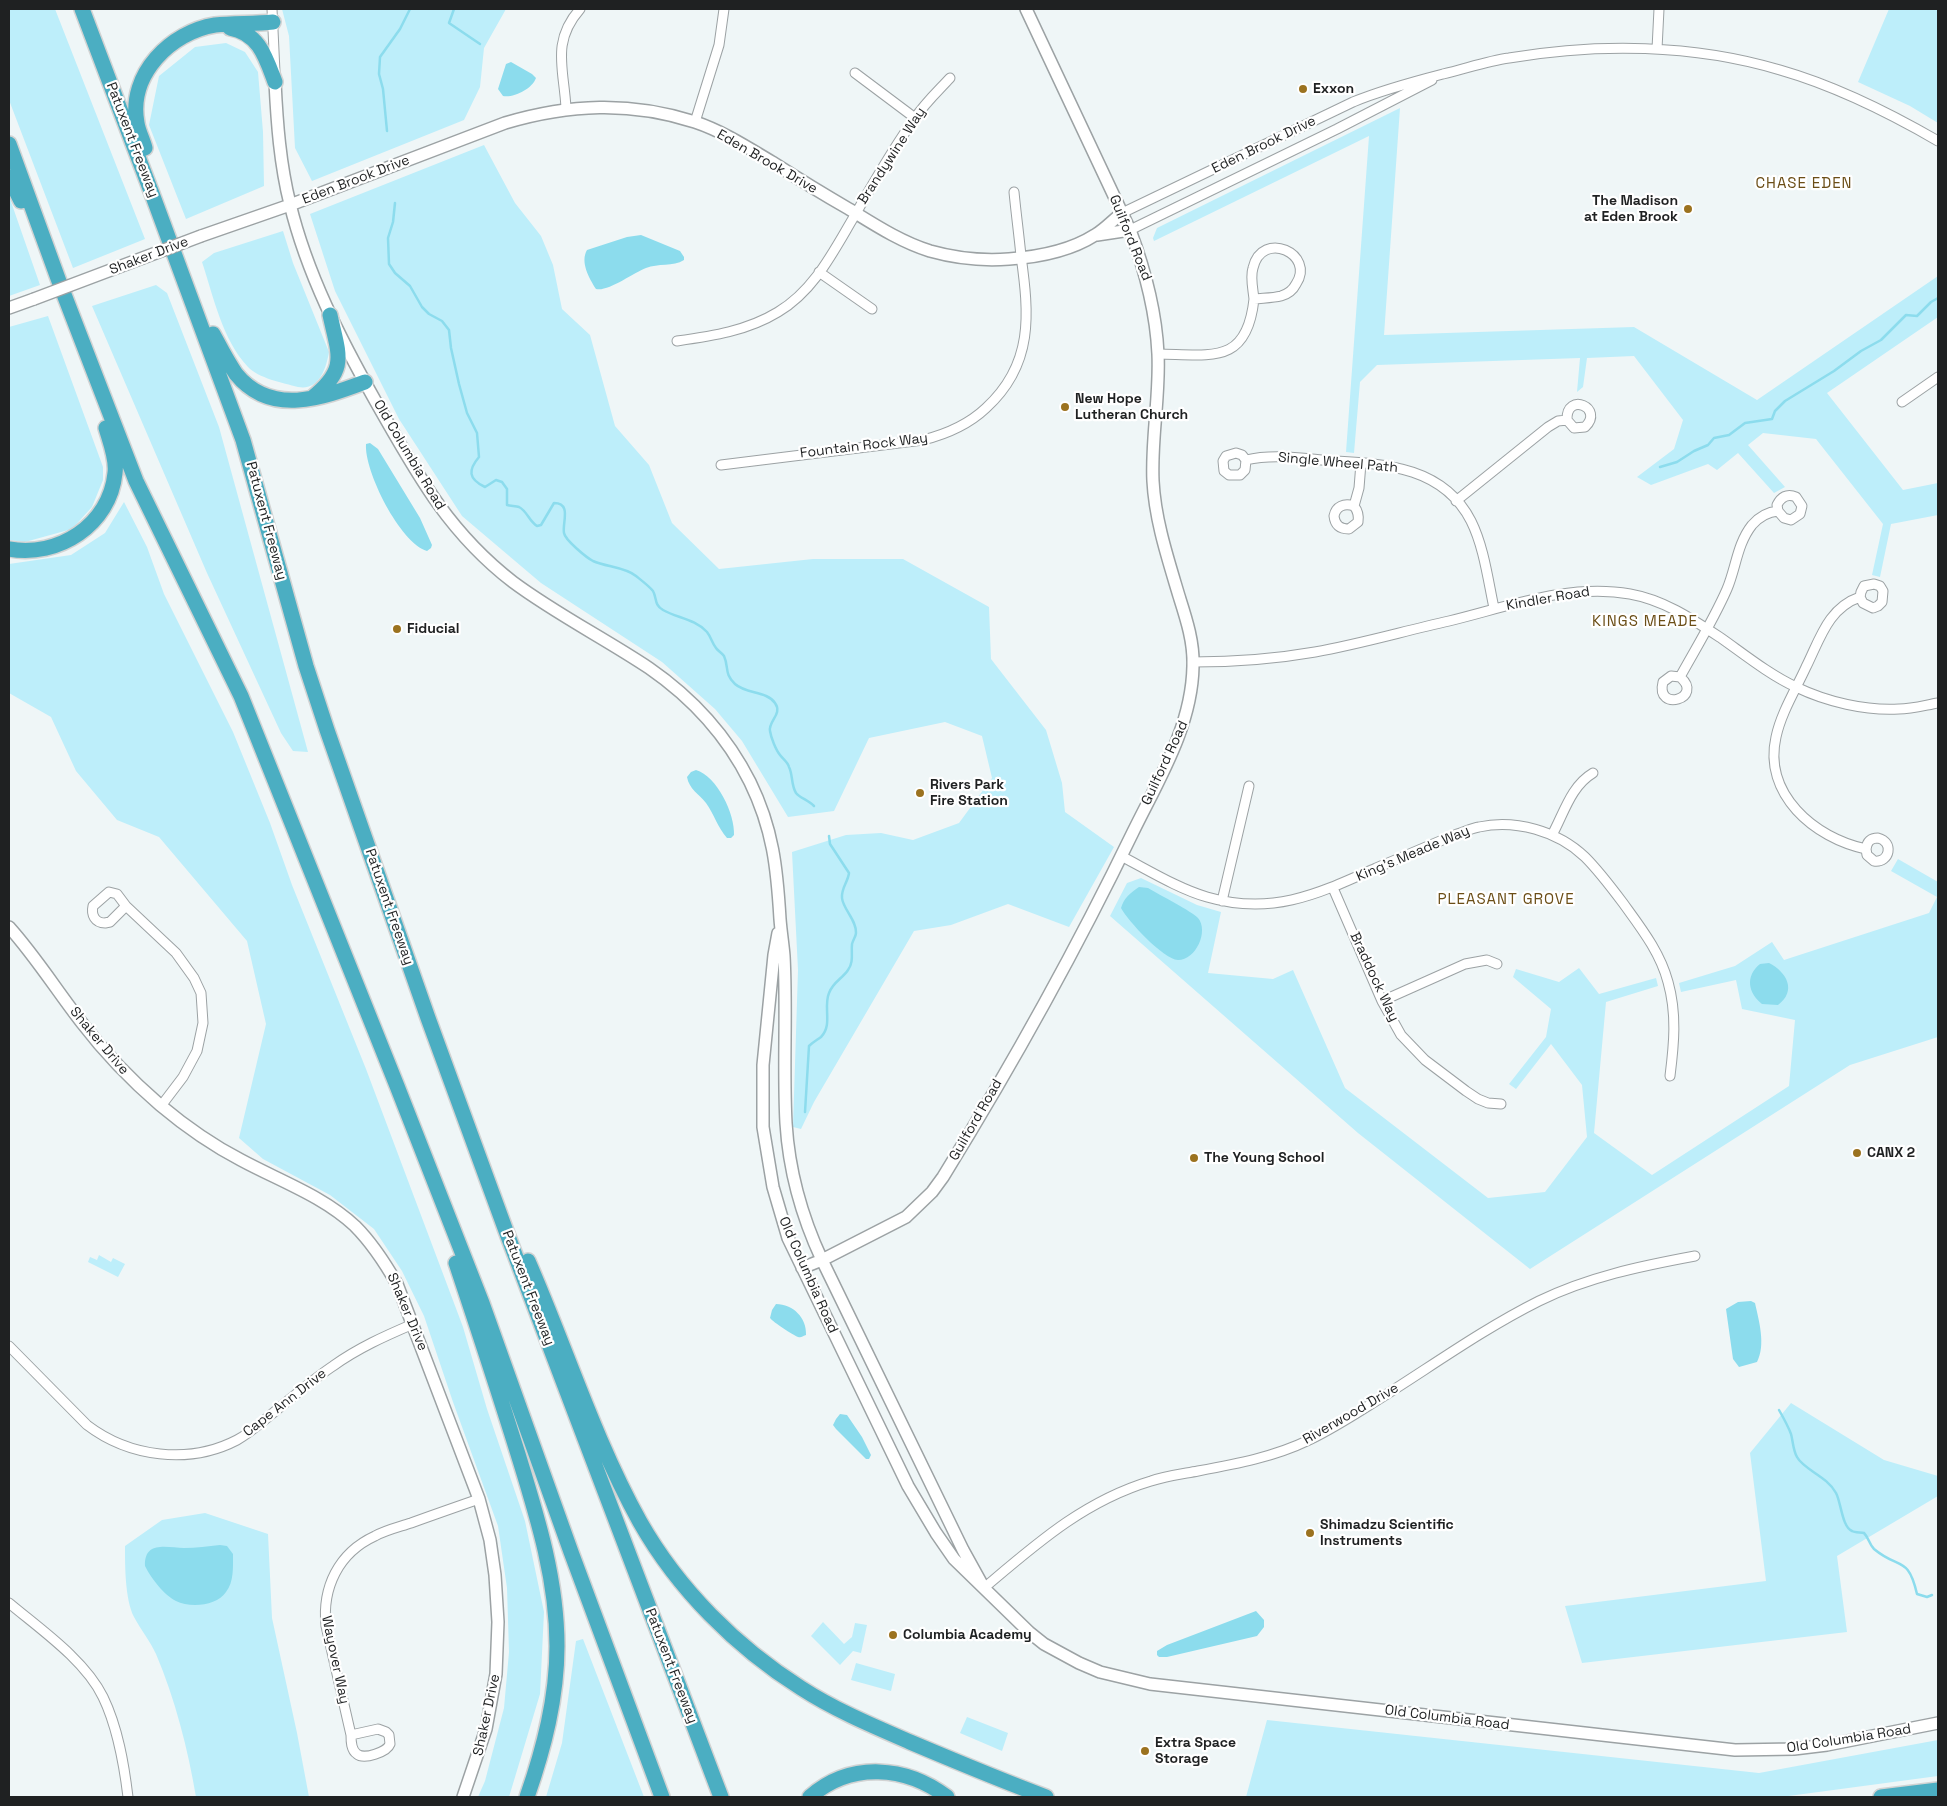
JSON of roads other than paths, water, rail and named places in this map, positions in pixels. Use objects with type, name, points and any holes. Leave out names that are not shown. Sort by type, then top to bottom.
[{"type":"highway","name":"Patuxent Freeway","points":[[82,9],[243,440],[306,666],[326,730],[461,1110],[721,1797]]},
{"type":"highway","points":[[154,199],[148,157],[137,122],[136,103],[138,91],[149,68],[166,48],[177,39],[192,32],[216,25],[272,16]]},
{"type":"highway","points":[[216,25],[248,34],[262,49],[275,82]]},
{"type":"highway","points":[[9,144],[60,284],[140,488],[240,696],[397,1086],[482,1303],[571,1552],[662,1797]]},
{"type":"highway","points":[[9,177],[60,284]]},
{"type":"highway","points":[[182,274],[225,357],[238,375],[256,390],[268,396],[294,401],[309,400],[365,382]]},
{"type":"highway","points":[[309,400],[328,383],[339,363],[330,315]]},
{"type":"highway","points":[[9,549],[34,551],[62,544],[76,536],[89,526],[99,514],[113,486],[115,472],[112,446],[80,333]]},
{"type":"highway","points":[[397,1086],[494,1377],[533,1503],[552,1581],[556,1613],[556,1683],[545,1742],[527,1797]]},
{"type":"highway","points":[[461,1110],[536,1280],[610,1462],[641,1523],[664,1559],[688,1590],[742,1645],[801,1688],[870,1725],[1046,1797]]},
{"type":"highway","points":[[702,1745],[725,1797]]},
{"type":"highway","points":[[810,1797],[829,1784],[865,1772],[900,1774],[918,1779],[934,1787],[947,1797]]},
{"type":"highway","points":[[1881,1797],[1938,1790]]},
{"type":"street","points":[[566,108],[561,52],[562,40],[567,28],[580,9]]},
{"type":"street","points":[[695,122],[719,45],[724,9]]},
{"type":"street","name":"Guilford Road","points":[[802,1268],[822,1260],[906,1217],[932,1192],[956,1156],[1052,991],[1180,736],[1189,707],[1193,662],[1191,639],[1166,555],[1155,502],[1153,455],[1158,388],[1158,354],[1150,289],[1130,230],[1026,9]]},
{"type":"street","points":[[1657,50],[1659,9]]},
{"type":"street","name":"Old Columbia Road","points":[[272,16],[278,135],[290,205],[330,315],[365,382],[429,494],[471,544],[513,581],[538,600],[649,668],[687,698],[720,734],[750,781],[762,809],[776,862],[784,956],[784,1094],[788,1150],[800,1208],[822,1260],[963,1550],[984,1588]]},
{"type":"street","name":"Eden Brook Drive","points":[[1095,235],[1122,214],[1353,102],[1404,84],[1442,74],[1508,58],[1551,52],[1613,48],[1657,50],[1728,58],[1780,70],[1837,90],[1890,113],[1938,141]]},
{"type":"street","points":[[855,73],[915,118]]},
{"type":"street","name":"Eden Brook Drive","points":[[290,205],[505,123],[537,113],[566,108],[608,107],[638,109],[695,122],[744,145],[883,230],[930,251],[997,260],[1022,258],[1059,250],[1095,235],[1130,230],[1337,129],[1442,74]]},
{"type":"street","name":"Brandywine Way","points":[[677,342],[741,329],[762,321],[793,302],[819,272],[915,118],[950,78]]},
{"type":"street","name":"Fountain Rock Way","points":[[721,465],[923,440],[950,432],[979,415],[994,400],[1009,380],[1020,359],[1025,342],[1027,307],[1014,192]]},
{"type":"street","name":"Shaker Drive","points":[[9,308],[201,236],[290,205]]},
{"type":"street","points":[[1158,354],[1214,355],[1231,349],[1244,337],[1249,328],[1254,299],[1252,269],[1258,257],[1267,249],[1274,247],[1290,252],[1300,264],[1301,273],[1294,288],[1289,293],[1281,296],[1254,299]]},
{"type":"street","points":[[819,272],[872,309]]},
{"type":"street","points":[[1902,402],[1938,377]]},
{"type":"street","points":[[1456,501],[1548,428],[1558,421],[1566,420]]},
{"type":"street","name":"Single Wheel Path","points":[[1246,460],[1268,456],[1390,465],[1420,474],[1443,488],[1467,515],[1475,531],[1494,608]]},
{"type":"street","points":[[1354,506],[1359,488],[1361,463]]},
{"type":"street","points":[[1680,677],[1727,588],[1743,538],[1752,525],[1762,516],[1778,511]]},
{"type":"street","name":"Kindler Road","points":[[1193,662],[1258,659],[1316,652],[1494,608],[1562,594],[1608,591],[1651,599],[1669,606],[1797,688],[1842,703],[1867,708],[1899,709],[1938,703]]},
{"type":"street","points":[[1860,597],[1848,601],[1833,615],[1827,624],[1780,721],[1774,745],[1774,767],[1784,795],[1794,808],[1815,827],[1839,840],[1866,850]]},
{"type":"street","points":[[1552,835],[1577,786],[1584,778],[1593,773]]},
{"type":"street","points":[[1222,901],[1249,786]]},
{"type":"street","name":"King's Meade Way","points":[[1121,856],[1192,891],[1222,901],[1238,904],[1277,904],[1304,898],[1333,888],[1432,844],[1479,826],[1534,828],[1552,835],[1583,855],[1598,870],[1644,932],[1660,960],[1668,982],[1674,1018],[1675,1036],[1670,1076]]},
{"type":"street","name":"Braddock Way","points":[[1333,888],[1382,1001],[1401,1035],[1425,1060],[1478,1099],[1488,1103],[1501,1104]]},
{"type":"street","points":[[126,906],[176,953],[194,978],[201,993],[203,1023],[197,1051],[183,1077],[161,1106]]},
{"type":"street","name":"Old Columbia Road","points":[[780,921],[774,955],[763,1064],[763,1127],[766,1152],[780,1216],[802,1268],[919,1507],[954,1558],[1015,1620],[1050,1648],[1100,1672],[1150,1684],[1735,1750],[1794,1749],[1819,1746],[1938,1723]]},
{"type":"street","name":"Shaker Drive","points":[[9,927],[37,960],[101,1047],[119,1067],[161,1106],[240,1160],[319,1199],[354,1226],[385,1262],[397,1284],[479,1498],[490,1540],[495,1575],[498,1607],[496,1674],[486,1729],[464,1797]]},
{"type":"street","points":[[1382,1001],[1466,964],[1487,960],[1497,964]]},
{"type":"street","name":"Riverwood Drive","points":[[984,1588],[1062,1524],[1109,1496],[1152,1480],[1254,1459],[1307,1441],[1371,1404],[1477,1336],[1539,1301],[1604,1276],[1642,1265],[1696,1256]]},
{"type":"street","name":"Cape Ann Drive","points":[[9,1346],[87,1425],[100,1435],[142,1451],[170,1455],[206,1450],[238,1440],[333,1366],[364,1347],[413,1324]]},
{"type":"street","name":"Wayover Way","points":[[351,1735],[324,1611],[326,1598],[335,1571],[356,1547],[376,1535],[479,1498]]},
{"type":"street","points":[[9,1603],[80,1666],[103,1697],[119,1742],[128,1797]]},
{"type":"waterway","points":[[387,131],[383,89],[379,74],[380,57],[400,29],[410,9]]},
{"type":"waterway","points":[[454,9],[449,23],[480,44]]},
{"type":"waterway","points":[[395,203],[393,222],[388,238],[389,264],[395,273],[410,286],[422,307],[429,314],[442,321],[449,330],[459,384],[467,413],[477,433],[479,457],[473,466],[471,474],[475,481],[485,487],[496,480],[502,482],[507,489],[507,505],[522,509],[537,526],[541,525],[554,503],[560,504],[565,510],[565,536],[586,556],[593,561],[632,573],[653,591],[660,608],[697,624],[707,632],[717,649],[724,656],[728,674],[735,684],[745,690],[767,696],[775,703],[777,711],[770,727],[773,740],[778,753],[787,762],[796,793],[814,806]]},
{"type":"waterway","points":[[1660,467],[1677,462],[1708,445],[1714,438],[1729,435],[1745,423],[1772,419],[1775,411],[1785,401],[1881,340],[1906,315],[1917,316],[1931,302],[1938,298]]},
{"type":"waterway","points":[[805,1112],[809,1046],[825,1032],[827,998],[833,986],[850,967],[852,944],[856,933],[842,898],[849,873],[830,844],[829,836]]},
{"type":"waterway","points":[[1779,1410],[1791,1434],[1797,1457],[1800,1462],[1832,1487],[1838,1497],[1844,1520],[1849,1529],[1853,1532],[1864,1533],[1874,1549],[1906,1568],[1914,1582],[1917,1594],[1927,1597],[1932,1595]]},
{"type":"place","name":"Exxon","points":[[1303,89]]},
{"type":"place","name":"The Madison at Eden Brook","points":[[1688,209]]},
{"type":"place","name":"New Hope Lutheran Church","points":[[1065,407]]},
{"type":"place","name":"Fiducial","points":[[397,629]]},
{"type":"place","name":"Rivers Park Fire Station","points":[[920,793]]},
{"type":"place","name":"CANX 2","points":[[1857,1153]]},
{"type":"place","name":"The Young School","points":[[1194,1158]]},
{"type":"place","name":"Shimadzu Scientific Instruments","points":[[1310,1533]]},
{"type":"place","name":"Columbia Academy","points":[[893,1635]]},
{"type":"place","name":"Extra Space Storage","points":[[1145,1751]]},
{"type":"district","name":"CHASE EDEN","points":[[1804,184]]},
{"type":"district","name":"KINGS MEADE","points":[[1645,622]]},
{"type":"district","name":"PLEASANT GROVE","points":[[1506,900]]}]
